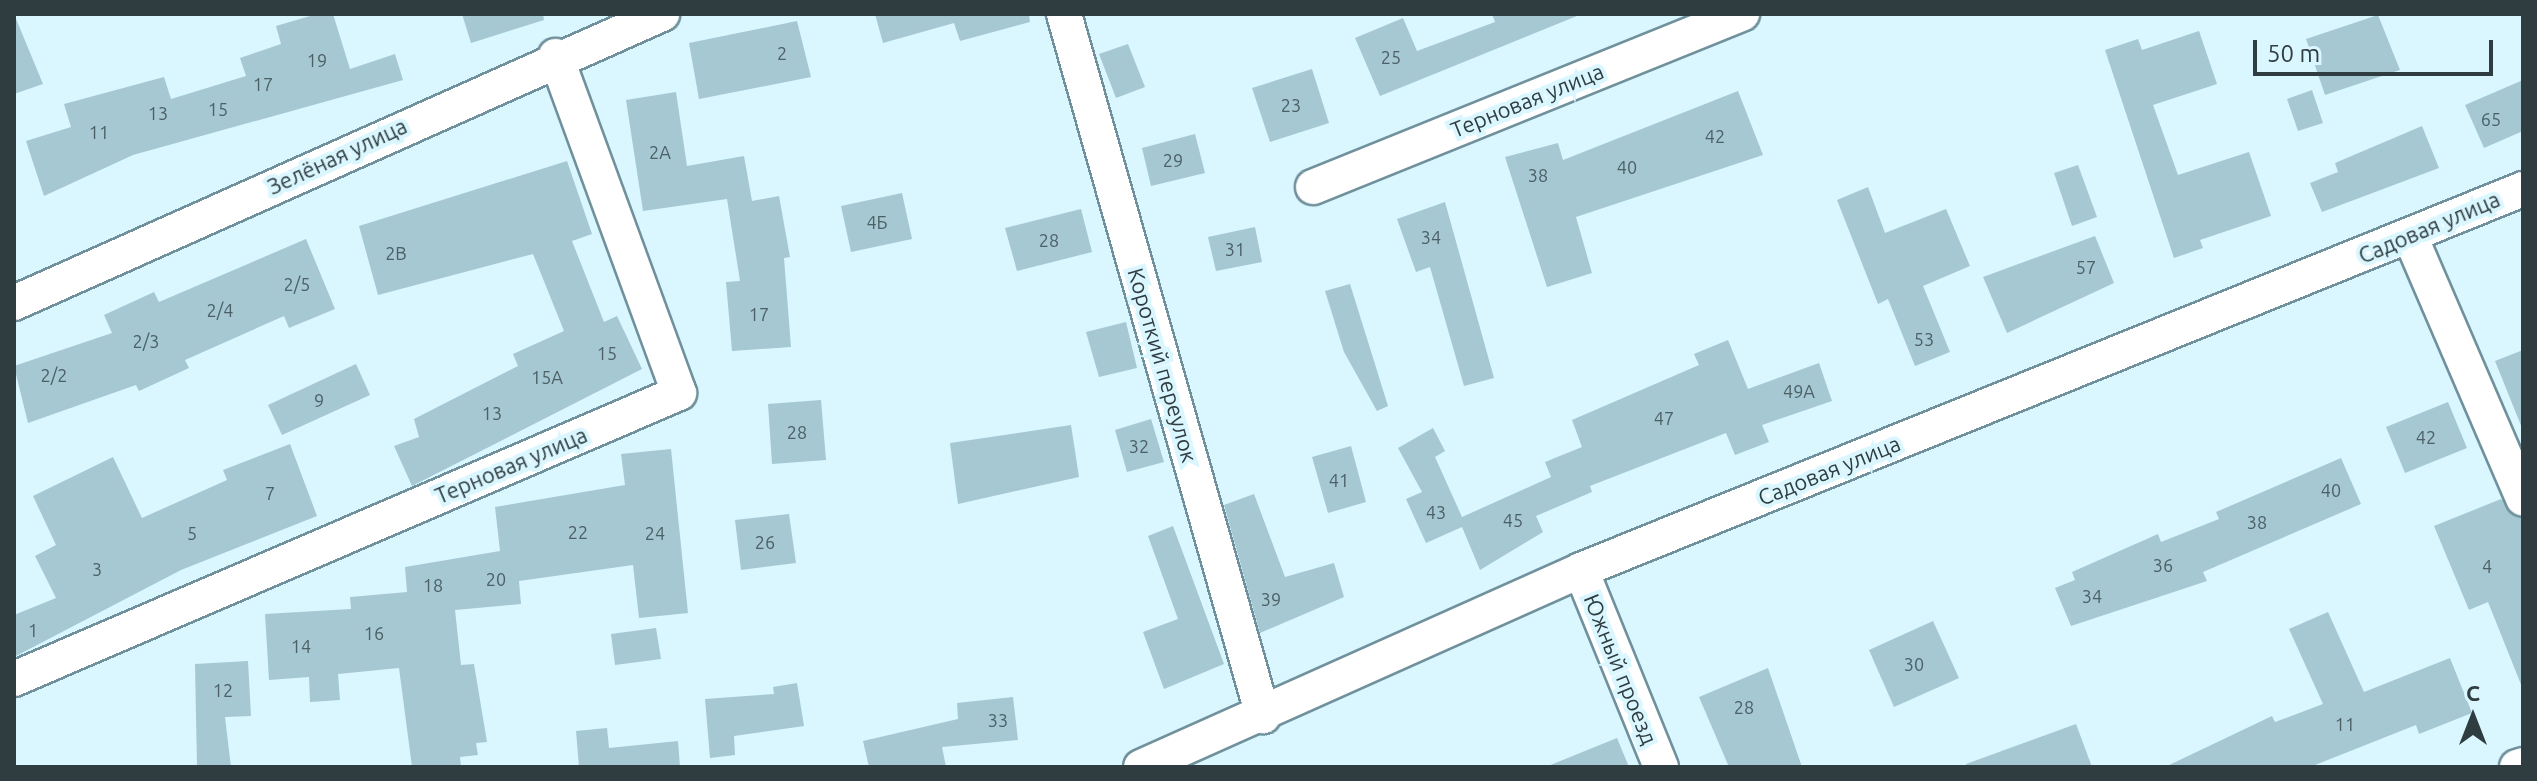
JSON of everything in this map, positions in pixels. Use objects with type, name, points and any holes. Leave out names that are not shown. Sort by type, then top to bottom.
[{"type":"street","name":"Зелёная улица","points":[[14,303],[556,56],[662,14]]},
{"type":"street","name":"Короткий переулок","points":[[1064,14],[1263,716]]},
{"type":"street","name":"Терновая улица","points":[[1313,187],[1742,14]]},
{"type":"street","name":"Терновая улица","points":[[14,679],[679,393],[556,56]]},
{"type":"street","name":"Садовая улица","points":[[1141,767],[1263,716],[1581,570],[2523,189]]},
{"type":"street","points":[[2410,236],[2523,499]]},
{"type":"street","name":"Южный проезд","points":[[1581,570],[1661,767]]},
{"type":"street","points":[[2517,767],[2523,765]]},
{"type":"building","points":[[14,14],[43,84],[14,94]]},
{"type":"building","points":[[317,14],[333,14],[350,69],[395,54],[403,80],[133,155],[44,196],[26,141],[71,127],[64,104],[164,77],[171,99],[246,76],[240,58],[281,44],[276,26]]},
{"type":"building","points":[[462,14],[543,14],[544,20],[471,43]]},
{"type":"building","points":[[875,14],[1029,14],[1030,22],[960,41],[954,23],[883,43]]},
{"type":"building","points":[[1492,14],[1577,16],[1380,96],[1355,38],[1403,18],[1417,51],[1495,22]]},
{"type":"building","points":[[2378,15],[2400,70],[2325,95],[2306,39]]},
{"type":"building","points":[[797,21],[811,77],[699,99],[689,43]]},
{"type":"building","points":[[2199,31],[2217,84],[2153,105],[2178,175],[2249,152],[2271,216],[2200,240],[2203,248],[2174,258],[2105,50],[2138,39],[2142,50]]},
{"type":"building","points":[[1128,44],[1145,87],[1116,98],[1099,54]]},
{"type":"building","points":[[1312,69],[1329,123],[1270,142],[1252,88]]},
{"type":"building","points":[[2523,80],[2523,131],[2484,148],[2465,105]]},
{"type":"building","points":[[2312,90],[2323,123],[2298,131],[2287,99]]},
{"type":"building","points":[[1738,91],[1763,155],[1576,217],[1592,273],[1547,287],[1505,157],[1558,143],[1563,160]]},
{"type":"building","points":[[676,92],[687,166],[744,156],[752,201],[779,196],[790,257],[784,258],[791,347],[732,351],[726,282],[740,281],[727,199],[643,211],[626,100]]},
{"type":"building","points":[[2422,126],[2439,168],[2322,212],[2310,183],[2338,172],[2335,163]]},
{"type":"building","points":[[1195,134],[1205,173],[1151,186],[1142,148]]},
{"type":"building","points":[[567,161],[592,234],[572,241],[604,322],[617,316],[642,369],[412,486],[394,446],[419,437],[414,419],[518,366],[513,354],[564,331],[533,254],[378,295],[359,226]]},
{"type":"building","points":[[2078,165],[2097,217],[2072,226],[2054,173]]},
{"type":"building","points":[[1868,187],[1885,233],[1946,209],[1970,266],[1923,286],[1950,352],[1915,366],[1888,299],[1878,304],[1837,200]]},
{"type":"building","points":[[902,193],[912,239],[851,252],[841,206]]},
{"type":"building","points":[[1445,202],[1494,378],[1464,386],[1430,267],[1416,272],[1397,219]]},
{"type":"building","points":[[1081,209],[1092,252],[1017,271],[1005,228]]},
{"type":"building","points":[[1255,227],[1262,262],[1216,271],[1208,237]]},
{"type":"building","points":[[2095,236],[2114,283],[2007,333],[1983,277]]},
{"type":"building","points":[[306,239],[335,309],[289,328],[284,316],[185,360],[189,368],[139,391],[136,385],[28,423],[14,366],[112,333],[104,315],[154,292],[159,302]]},
{"type":"building","points":[[1350,284],[1388,406],[1377,411],[1344,352],[1325,291]]},
{"type":"building","points":[[1126,322],[1137,368],[1099,377],[1086,332]]},
{"type":"building","points":[[1728,340],[1748,389],[1819,363],[1832,401],[1762,425],[1769,442],[1735,455],[1726,433],[1590,486],[1592,492],[1536,516],[1543,532],[1480,570],[1462,527],[1426,543],[1406,499],[1422,492],[1398,448],[1433,428],[1445,451],[1435,457],[1462,517],[1551,477],[1545,462],[1582,447],[1572,420],[1699,365],[1694,354]]},
{"type":"building","points":[[2523,350],[2523,427],[2522,428],[2495,361]]},
{"type":"building","points":[[356,364],[370,395],[282,435],[268,405]]},
{"type":"building","points":[[821,400],[826,460],[772,464],[768,404]]},
{"type":"building","points":[[2448,402],[2467,448],[2405,473],[2386,427]]},
{"type":"building","points":[[1151,419],[1164,462],[1127,472],[1115,430]]},
{"type":"building","points":[[1071,425],[1079,477],[958,504],[950,443]]},
{"type":"building","points":[[290,444],[317,516],[181,570],[14,657],[14,615],[56,598],[35,556],[56,545],[33,496],[113,457],[142,518],[227,480],[223,470]]},
{"type":"building","points":[[1351,446],[1366,502],[1328,513],[1312,457]]},
{"type":"building","points":[[671,449],[688,613],[639,618],[633,565],[519,581],[521,604],[455,610],[461,665],[474,664],[487,742],[476,743],[478,755],[460,757],[461,767],[412,767],[399,668],[338,674],[340,700],[310,702],[309,677],[269,680],[265,614],[351,609],[350,597],[407,592],[405,567],[500,551],[495,507],[625,485],[621,454]]},
{"type":"building","points":[[2341,458],[2361,504],[2203,572],[2207,581],[2071,626],[2055,588],[2075,580],[2072,572],[2158,534],[2161,542],[2219,519],[2216,512]]},
{"type":"building","points":[[1254,494],[1285,577],[1334,563],[1344,597],[1260,633],[1224,505]]},
{"type":"building","points":[[2501,499],[2523,519],[2522,687],[2488,602],[2469,610],[2434,526]]},
{"type":"building","points":[[789,514],[796,563],[741,570],[735,520]]},
{"type":"building","points":[[1173,526],[1224,664],[1164,689],[1143,632],[1178,619],[1148,536]]},
{"type":"building","points":[[2328,612],[2364,692],[2450,658],[2472,713],[2419,734],[2416,725],[2310,767],[2165,767],[2272,716],[2275,722],[2323,704],[2289,629]]},
{"type":"building","points":[[1933,621],[1959,678],[1894,707],[1869,650]]},
{"type":"building","points":[[656,628],[661,659],[615,665],[611,634]]},
{"type":"building","points":[[248,661],[251,716],[225,717],[231,767],[197,767],[195,664]]},
{"type":"building","points":[[1768,668],[1802,767],[1729,767],[1699,697]]},
{"type":"building","points":[[797,683],[804,726],[734,736],[735,755],[710,758],[705,699],[774,694],[773,687]]},
{"type":"building","points":[[1013,697],[1018,740],[942,747],[946,767],[869,767],[863,741],[958,719],[957,703]]},
{"type":"building","points":[[2076,724],[2092,767],[1967,767],[1966,764]]},
{"type":"building","points":[[607,728],[609,748],[678,741],[680,767],[579,767],[576,731]]},
{"type":"building","points":[[1617,738],[1629,767],[1548,767],[1548,766]]}]
